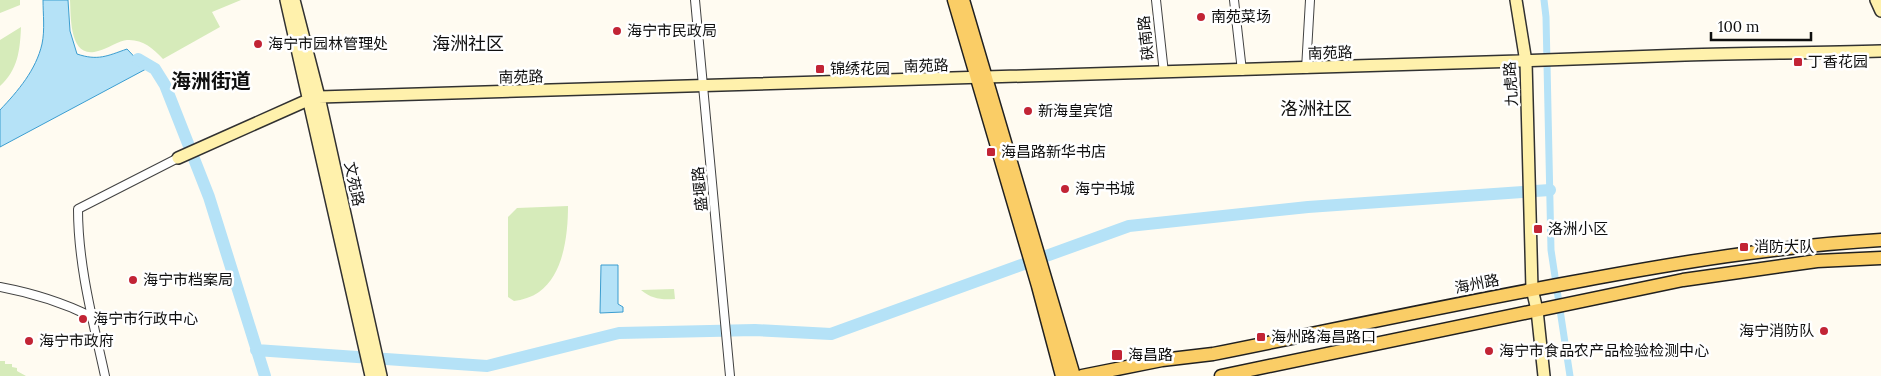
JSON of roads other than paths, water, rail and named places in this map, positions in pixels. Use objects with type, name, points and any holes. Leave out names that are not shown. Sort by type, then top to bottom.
[{"type":"main road","points":[[954,0],[982,79]]},
{"type":"main road","points":[[963,0],[982,79],[1028,237],[1074,376]]},
{"type":"main road","name":"海州路","points":[[1082,376],[1162,360],[1213,354],[1537,289],[1687,262],[1816,244],[1881,240]]},
{"type":"main road","points":[[1221,376],[1683,280],[1817,261],[1881,258]]},
{"type":"main road","points":[[1042,284],[1062,376]]},
{"type":"street","name":"文苑路","points":[[286,0],[314,99]]},
{"type":"street","name":"文苑路","points":[[294,0],[314,99],[367,334],[381,376]]},
{"type":"street","name":"盛堰路","points":[[695,0],[705,87],[730,376]]},
{"type":"street","name":"硖南路","points":[[1156,0],[1164,74]]},
{"type":"street","points":[[1234,0],[1242,71]]},
{"type":"street","points":[[1306,69],[1310,0]]},
{"type":"street","name":"九虎路","points":[[1516,0],[1529,62],[1530,216],[1537,289],[1541,309]]},
{"type":"street","points":[[1876,0],[1881,11]]},
{"type":"street","name":"南苑路","points":[[314,99],[1164,74],[1688,55],[1881,51]]},
{"type":"street","points":[[105,376],[78,238],[78,209],[178,158],[314,99]]},
{"type":"street","points":[[0,287],[58,302],[92,317]]},
{"type":"street","points":[[1541,309],[1544,376]]},
{"type":"street","name":"文苑路","points":[[367,334],[371,376]]},
{"type":"water","points":[[43,0],[68,0],[70,31],[77,54],[91,57],[108,56],[127,49],[146,69],[0,147],[0,110],[20,88],[31,71],[42,44],[44,28]]},
{"type":"water","points":[[601,265],[618,265],[618,304],[623,307],[623,312],[600,313]]},
{"type":"waterway","points":[[1544,0],[1546,17],[1551,250],[1570,376]]},
{"type":"waterway","points":[[138,59],[155,69],[165,85],[209,197],[265,376]]},
{"type":"waterway","points":[[256,350],[487,366],[619,333],[755,330],[831,334],[1129,226],[1308,207],[1550,190]]},
{"type":"place","name":"南苑菜场","points":[[1201,17]]},
{"type":"place","name":"海宁市民政局","points":[[617,31]]},
{"type":"place","name":"海宁市园林管理处","points":[[258,44]]},
{"type":"place","name":"丁香花园","points":[[1798,62]]},
{"type":"place","name":"锦绣花园","points":[[820,69]]},
{"type":"place","name":"新海皇宾馆","points":[[1028,111]]},
{"type":"place","name":"海昌路新华书店","points":[[991,152]]},
{"type":"place","name":"海宁书城","points":[[1065,189]]},
{"type":"place","name":"洛洲小区","points":[[1538,229]]},
{"type":"place","name":"消防大队","points":[[1744,247]]},
{"type":"place","name":"海宁市档案局","points":[[133,280]]},
{"type":"place","name":"海宁市行政中心","points":[[83,319]]},
{"type":"place","name":"海宁消防队","points":[[1824,331]]},
{"type":"place","name":"海州路海昌路口","points":[[1261,337]]},
{"type":"place","name":"海宁市政府","points":[[29,341]]},
{"type":"place","name":"海宁市食品农产品检验检测中心","points":[[1489,351]]},
{"type":"place","name":"海昌路","points":[[1117,355]]},
{"type":"district","name":"海洲社区","points":[[468,44]]},
{"type":"district","name":"海洲街道","points":[[211,81]]},
{"type":"district","name":"洛洲社区","points":[[1316,109]]}]
